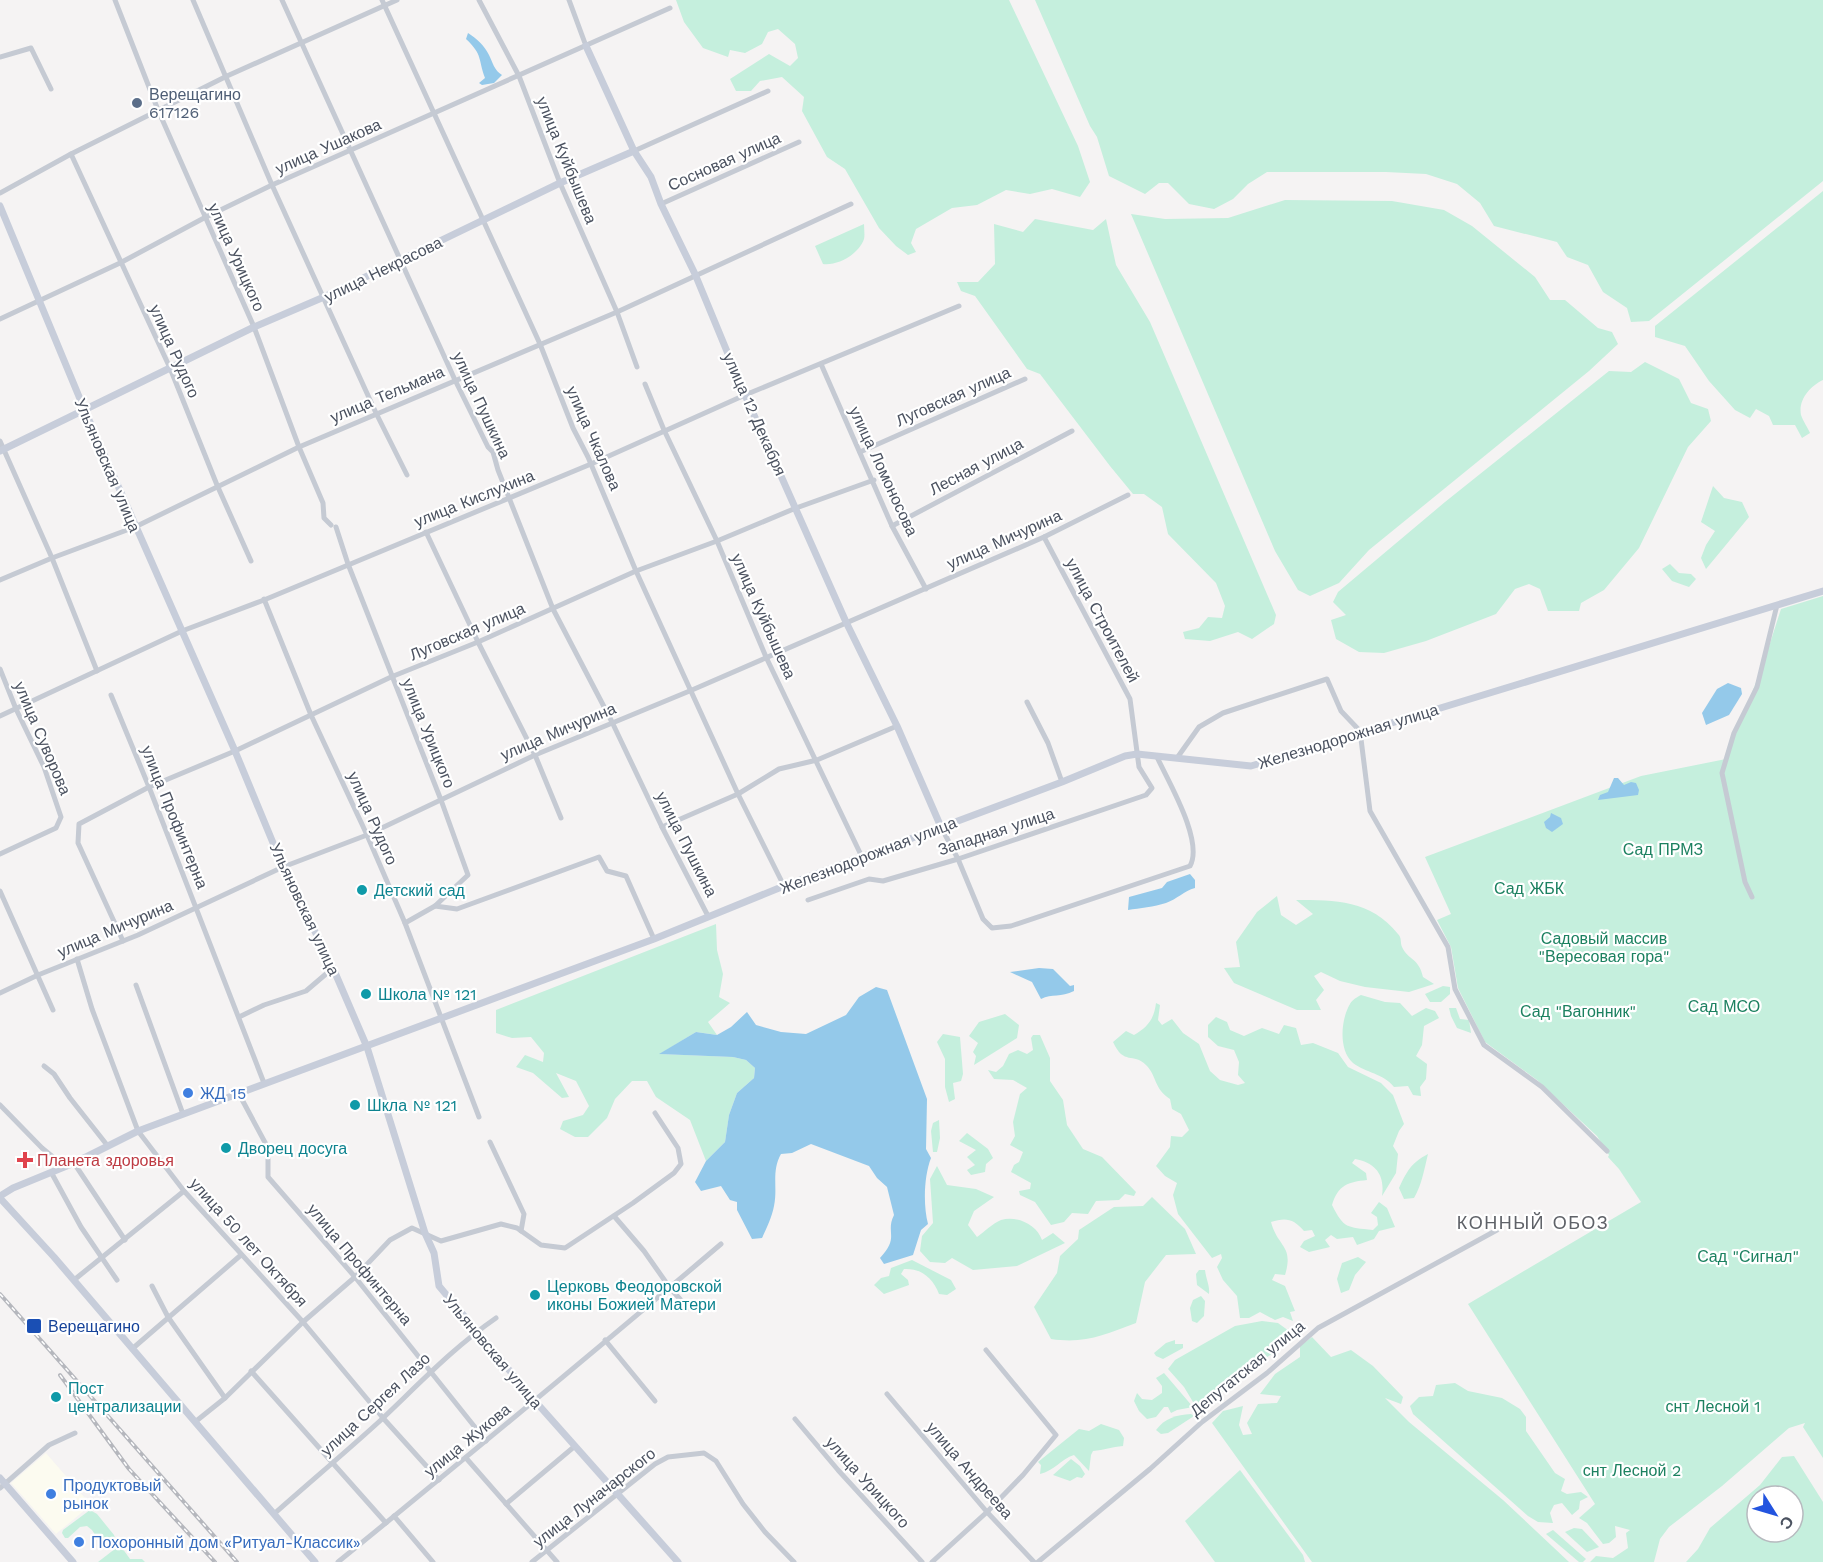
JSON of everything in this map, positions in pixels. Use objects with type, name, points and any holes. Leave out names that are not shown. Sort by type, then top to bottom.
[{"type":"street","name":"улица Урицкого","points":[[115,0],[158,110],[254,327],[298,447],[323,503],[324,518],[334,526],[468,875],[435,906]]},
{"type":"street","points":[[193,0],[227,75],[272,186],[376,413],[407,475]]},
{"type":"street","name":"улица Пушкина","points":[[282,0],[455,380],[488,447],[493,452],[553,609],[708,916]]},
{"type":"street","points":[[0,193],[71,154],[227,75],[301,44],[383,2],[397,0]]},
{"type":"street","name":"улица Куйбышева","points":[[479,0],[519,76],[560,183],[616,312],[637,367]]},
{"type":"street","name":"улица 12 Декабря","points":[[569,0],[586,46],[634,151],[651,177],[661,204],[695,274],[745,395],[846,622],[897,726],[940,827]]},
{"type":"street","name":"улица Чкалова","points":[[383,2],[436,113],[540,344],[573,428],[591,464],[636,571],[738,794],[784,886]]},
{"type":"street","name":"улица Ушакова","points":[[0,319],[120,263],[204,218],[272,186],[670,8]]},
{"type":"street","points":[[0,57],[31,48],[51,89]]},
{"type":"street","name":"улица Некрасова","points":[[2,450],[254,327],[324,297],[560,183],[768,91]]},
{"type":"street","name":"Сосновая улица","points":[[661,204],[799,142]]},
{"type":"street","name":"улица Рудого","points":[[71,154],[170,368],[217,485],[251,561]]},
{"type":"street","name":"улица Тельмана","points":[[0,580],[135,527],[298,447],[616,312],[851,204]]},
{"type":"street","name":"Ульяновская улица","points":[[0,206],[85,411],[235,751],[283,867],[333,968],[367,1047],[425,1233],[434,1253],[439,1286],[535,1401],[678,1562]]},
{"type":"street","name":"улица Кислухина","points":[[0,716],[182,631],[264,600],[510,498],[745,395],[959,306]]},
{"type":"street","name":"улица Ломоносова","points":[[820,364],[892,526],[926,589]]},
{"type":"street","name":"Луговская улица","points":[[860,452],[1025,379]]},
{"type":"street","name":"улица Куйбышева","points":[[645,384],[664,430],[717,541],[766,657],[862,857]]},
{"type":"street","name":"Лесная улица","points":[[892,526],[1072,431]]},
{"type":"street","points":[[0,441],[2,450],[52,558],[97,671]]},
{"type":"street","name":"Луговская улица","points":[[123,941],[78,843],[79,824],[149,787],[235,751],[392,677],[478,642],[636,571],[873,480]]},
{"type":"street","name":"улица Мичурина","points":[[0,993],[123,941],[283,867],[368,835],[535,754],[692,690],[1044,537],[1128,495]]},
{"type":"street","points":[[426,532],[478,642],[535,754],[561,818]]},
{"type":"street","name":"улица Строителей","points":[[1044,537],[1130,699],[1137,753]]},
{"type":"street","name":"Железнодорожная улица","points":[[0,1197],[13,1188],[74,1163],[138,1131],[654,939],[784,886],[1062,782],[1125,756],[1137,753],[1251,766],[1823,591]]},
{"type":"street","name":"улица Рудого","points":[[264,600],[311,715],[368,835],[405,922],[478,1117]]},
{"type":"street","points":[[1752,897],[1746,882],[1722,773],[1734,733],[1757,687],[1777,605]]},
{"type":"street","name":"улица Суворова","points":[[0,669],[44,768],[61,817],[56,828],[0,854]]},
{"type":"street","points":[[1177,758],[1199,727],[1223,713],[1327,679],[1341,711],[1360,732],[1370,811],[1448,947],[1455,989],[1484,1045],[1542,1087],[1607,1151]]},
{"type":"street","name":"улица Профинтерна","points":[[111,695],[264,1083]]},
{"type":"street","points":[[1027,702],[1048,743],[1062,782]]},
{"type":"street","points":[[662,827],[738,794],[779,769],[817,760],[897,726]]},
{"type":"street","name":"Западная улица","points":[[808,900],[869,879],[883,881],[958,859],[1146,795],[1152,788],[1139,767],[1137,753]]},
{"type":"street","points":[[940,827],[958,859],[983,920],[992,928],[1011,926],[1190,866],[1194,859],[1191,837],[1180,804],[1157,757]]},
{"type":"street","points":[[405,922],[435,906],[457,909],[599,857],[607,870],[626,876],[654,939]]},
{"type":"street","points":[[0,891],[53,1010]]},
{"type":"street","name":"улица 50 лет Октября","points":[[77,959],[92,1009],[138,1131],[184,1191],[303,1322],[383,1418],[439,1480]]},
{"type":"street","points":[[238,1017],[264,1005],[306,991],[333,968]]},
{"type":"street","points":[[136,985],[183,1114]]},
{"type":"street","points":[[44,1066],[54,1074],[107,1145]]},
{"type":"street","name":"улица Профинтерна","points":[[239,1094],[268,1148],[267,1177],[355,1277],[486,1441]]},
{"type":"street","points":[[0,1105],[42,1148],[65,1167]]},
{"type":"street","points":[[195,1422],[225,1398],[303,1322],[355,1277],[390,1240],[412,1228],[441,1241],[501,1224],[519,1229],[542,1245],[565,1248],[614,1216],[675,1173],[681,1164],[678,1148],[655,1113]]},
{"type":"street","points":[[490,1142],[524,1214],[519,1229]]},
{"type":"street","points":[[74,1163],[125,1240]]},
{"type":"street","points":[[51,1172],[81,1227],[117,1280]]},
{"type":"street","points":[[74,1280],[184,1191]]},
{"type":"street","points":[[0,1197],[315,1562]]},
{"type":"street","points":[[614,1216],[688,1308]]},
{"type":"street","name":"Депутатская улица","points":[[1036,1562],[1150,1469],[1195,1427],[1267,1372],[1318,1328],[1497,1230]]},
{"type":"street","name":"улица Жукова","points":[[338,1562],[535,1401],[721,1244]]},
{"type":"street","points":[[132,1349],[241,1255]]},
{"type":"street","points":[[152,1287],[168,1317],[225,1398]]},
{"type":"street","name":"улица Сергея Лазо","points":[[274,1514],[383,1418],[430,1371],[477,1330],[496,1318]]},
{"type":"street","points":[[605,1340],[655,1401]]},
{"type":"street","points":[[932,1562],[987,1512],[1056,1436],[986,1350]]},
{"type":"street","points":[[251,1371],[331,1464],[386,1523]]},
{"type":"street","name":"улица Андреева","points":[[887,1394],[987,1512],[1036,1562]]},
{"type":"street","name":"улица Урицкого","points":[[795,1419],[922,1562]]},
{"type":"street","points":[[70,1561],[2,1483],[49,1445],[75,1433]]},
{"type":"street","points":[[506,1504],[574,1446]]},
{"type":"street","name":"улица Луначарского","points":[[532,1562],[662,1460],[676,1456],[708,1454],[716,1461],[752,1516],[794,1562]]},
{"type":"street","points":[[466,1458],[557,1562]]},
{"type":"street","points":[[394,1516],[434,1562]]},
{"type":"shaded area","name":"Продуктовый рынок","points":[[46,1453],[91,1505],[56,1534],[11,1483]]},
{"type":"green space","points":[[676,0],[1009,0],[1078,146],[1090,182],[1080,197],[1052,189],[1030,194],[1006,190],[977,205],[952,208],[916,229],[911,243],[916,252],[908,255],[879,228],[845,169],[827,157],[802,111],[804,97],[782,77],[760,81],[751,91],[736,91],[730,79],[769,54],[790,66],[798,58],[795,44],[778,29],[768,32],[762,44],[745,53],[730,50],[728,57],[703,48],[684,22]]},
{"type":"green space","points":[[1035,0],[1823,0],[1823,181],[1649,321],[1631,322],[1627,308],[1603,292],[1588,265],[1567,257],[1557,242],[1494,226],[1480,203],[1457,184],[1426,174],[1267,172],[1248,184],[1233,199],[1214,209],[1189,204],[1168,183],[1159,183],[1145,194],[1109,176],[1097,137],[1090,126]]},
{"type":"green space","points":[[1823,191],[1823,380],[1810,390],[1801,404],[1801,415],[1810,433],[1802,438],[1795,425],[1773,425],[1769,416],[1756,409],[1750,418],[1735,410],[1709,381],[1685,346],[1655,337],[1655,326]]},
{"type":"green space","points":[[1285,200],[1392,201],[1444,210],[1472,226],[1535,277],[1550,300],[1565,300],[1598,328],[1612,332],[1618,344],[1589,371],[1369,550],[1339,583],[1310,596],[1298,590],[1275,551],[1131,214],[1165,219],[1228,218]]},
{"type":"green space","points":[[1035,219],[1093,230],[1106,219],[1116,265],[1150,322],[1276,615],[1274,624],[1252,639],[1238,632],[1210,641],[1185,639],[1183,632],[1199,628],[1208,617],[1222,618],[1225,606],[1216,583],[1168,534],[1162,507],[1144,494],[1133,494],[1040,374],[1027,369],[975,296],[961,291],[957,282],[978,282],[995,264],[994,224],[1023,232]]},
{"type":"green space","points":[[864,224],[864,239],[858,250],[841,261],[823,264],[815,246]]},
{"type":"green space","points":[[1645,362],[1679,379],[1691,403],[1708,409],[1711,421],[1688,447],[1639,548],[1604,590],[1581,603],[1579,611],[1548,611],[1540,589],[1529,584],[1515,589],[1496,614],[1426,641],[1384,653],[1359,652],[1336,639],[1331,620],[1346,615],[1333,602],[1338,592],[1445,502],[1609,371],[1631,372]]},
{"type":"green space","points":[[1713,486],[1724,498],[1742,502],[1749,517],[1706,569],[1701,558],[1715,531],[1701,522]]},
{"type":"green space","points":[[1670,564],[1679,573],[1691,574],[1696,579],[1689,587],[1672,581],[1662,569]]},
{"type":"green space","name":"Садовый массив \"Вересовая гора\"","points":[[1823,596],[1823,1458],[1803,1427],[1805,1423],[1789,1428],[1722,1486],[1669,1527],[1660,1539],[1654,1562],[1590,1562],[1596,1556],[1613,1558],[1628,1548],[1626,1533],[1630,1530],[1615,1526],[1616,1537],[1609,1543],[1603,1544],[1587,1523],[1579,1518],[1595,1504],[1468,1304],[1641,1202],[1608,1157],[1609,1155],[1597,1136],[1537,1080],[1485,1042],[1458,988],[1451,947],[1437,920],[1451,914],[1425,857],[1641,776],[1726,759],[1764,662],[1781,609]]},
{"type":"green space","points":[[1277,896],[1281,915],[1296,925],[1313,914],[1296,900],[1352,904],[1376,914],[1398,934],[1404,951],[1419,966],[1423,977],[1434,984],[1409,992],[1365,987],[1340,981],[1321,972],[1314,976],[1324,990],[1316,1000],[1321,1010],[1297,1010],[1234,983],[1224,968],[1240,967],[1236,942],[1257,912]]},
{"type":"green space","points":[[716,924],[717,950],[723,974],[719,997],[730,1003],[708,1022],[717,1035],[696,1032],[660,1054],[733,1057],[746,1060],[755,1068],[754,1078],[737,1093],[729,1115],[725,1142],[706,1161],[690,1120],[656,1097],[647,1081],[632,1081],[615,1099],[607,1118],[588,1137],[575,1137],[560,1129],[563,1121],[583,1115],[589,1106],[576,1081],[556,1073],[569,1097],[562,1098],[533,1073],[516,1067],[525,1055],[543,1062],[544,1053],[531,1037],[512,1038],[496,1033],[496,1010]]},
{"type":"green space","points":[[1443,986],[1450,987],[1450,994],[1441,1002],[1430,1002],[1425,994]]},
{"type":"green space","points":[[1361,995],[1385,1002],[1400,1003],[1412,1016],[1426,1008],[1435,1011],[1439,1018],[1424,1026],[1422,1045],[1416,1056],[1427,1064],[1426,1079],[1420,1087],[1421,1096],[1413,1095],[1408,1086],[1394,1087],[1385,1079],[1353,1063],[1348,1057],[1343,1043],[1343,1026],[1351,1003]]},
{"type":"green space","points":[[1156,1003],[1160,1005],[1158,1020],[1162,1025],[1172,1019],[1183,1033],[1199,1044],[1210,1071],[1220,1080],[1238,1085],[1245,1083],[1238,1075],[1239,1062],[1234,1050],[1218,1046],[1208,1037],[1208,1025],[1216,1017],[1227,1022],[1230,1030],[1244,1036],[1262,1028],[1279,1034],[1284,1025],[1296,1028],[1301,1045],[1313,1043],[1338,1053],[1348,1067],[1381,1083],[1393,1095],[1404,1124],[1393,1146],[1398,1154],[1396,1173],[1382,1196],[1382,1182],[1378,1171],[1355,1159],[1352,1163],[1366,1173],[1367,1180],[1345,1186],[1337,1193],[1332,1205],[1343,1223],[1373,1230],[1378,1225],[1377,1217],[1371,1213],[1379,1202],[1387,1208],[1395,1227],[1379,1231],[1374,1239],[1357,1245],[1353,1237],[1337,1239],[1331,1235],[1325,1240],[1330,1247],[1309,1252],[1300,1247],[1304,1241],[1315,1236],[1312,1230],[1304,1231],[1289,1220],[1271,1222],[1288,1258],[1285,1275],[1275,1274],[1272,1280],[1285,1286],[1295,1311],[1290,1312],[1293,1321],[1283,1317],[1275,1320],[1260,1312],[1249,1318],[1240,1318],[1237,1296],[1223,1280],[1217,1267],[1222,1258],[1221,1254],[1212,1258],[1178,1214],[1173,1195],[1177,1183],[1165,1176],[1156,1166],[1170,1147],[1171,1136],[1182,1137],[1189,1130],[1181,1114],[1172,1109],[1170,1099],[1158,1087],[1146,1065],[1137,1059],[1121,1054],[1113,1042],[1126,1031],[1134,1035],[1143,1029],[1154,1014]]},
{"type":"green space","points":[[1449,1008],[1456,1008],[1460,1019],[1469,1020],[1471,1033],[1457,1028]]},
{"type":"green space","points":[[1005,1014],[1019,1025],[1017,1038],[974,1065],[976,1056],[973,1052],[978,1043],[969,1036],[979,1022]]},
{"type":"green space","points":[[943,1034],[960,1037],[963,1074],[961,1081],[953,1083],[955,1099],[949,1102],[945,1087],[945,1059],[937,1042]]},
{"type":"green space","points":[[1033,1035],[1040,1035],[1050,1058],[1050,1081],[1063,1100],[1067,1125],[1083,1149],[1102,1157],[1136,1192],[1134,1196],[1125,1194],[1119,1200],[1096,1201],[1088,1214],[1072,1213],[1064,1222],[1051,1225],[1035,1202],[1020,1195],[1019,1191],[1030,1189],[1031,1183],[1011,1172],[1023,1152],[1010,1145],[1015,1136],[1013,1122],[1020,1094],[1027,1088],[1013,1080],[994,1079],[988,1070],[996,1072],[1003,1066],[1009,1054],[1018,1050],[1027,1054],[1033,1050],[1031,1038]]},
{"type":"green space","points":[[939,1120],[940,1138],[937,1152],[933,1152],[931,1131],[933,1123]]},
{"type":"green space","points":[[967,1133],[988,1149],[993,1158],[986,1164],[985,1172],[971,1175],[967,1170],[975,1165],[967,1157],[976,1150],[959,1141]]},
{"type":"green space","points":[[1428,1154],[1421,1182],[1414,1198],[1404,1199],[1399,1188],[1413,1164]]},
{"type":"green space","points":[[937,1166],[947,1185],[976,1189],[994,1197],[974,1211],[968,1225],[977,1237],[998,1221],[1013,1219],[1031,1226],[1042,1240],[1053,1233],[1065,1243],[1017,1266],[973,1270],[952,1258],[945,1263],[930,1262],[920,1251],[922,1236],[933,1223],[930,1179]]},
{"type":"green space","points":[[1152,1197],[1185,1229],[1196,1254],[1166,1255],[1145,1282],[1136,1323],[1104,1335],[1084,1339],[1051,1339],[1034,1307],[1057,1273],[1060,1256],[1078,1239],[1079,1230],[1114,1207],[1143,1206]]},
{"type":"green space","points":[[1358,1257],[1366,1262],[1355,1275],[1349,1290],[1341,1293],[1337,1279],[1342,1263]]},
{"type":"green space","points":[[912,1260],[951,1280],[956,1289],[947,1295],[939,1294],[926,1275],[910,1269],[904,1269],[901,1274],[908,1280],[909,1285],[884,1294],[874,1285],[881,1278],[889,1276],[891,1268]]},
{"type":"green space","points":[[1199,1270],[1205,1270],[1209,1294],[1197,1285],[1196,1274]]},
{"type":"green space","points":[[1201,1296],[1205,1301],[1204,1316],[1197,1323],[1192,1321],[1190,1308],[1193,1300]]},
{"type":"green space","points":[[1262,1321],[1278,1323],[1289,1331],[1283,1347],[1264,1359],[1258,1358],[1256,1368],[1227,1386],[1219,1396],[1204,1407],[1196,1407],[1184,1387],[1168,1369],[1175,1360],[1235,1326]]},
{"type":"green space","points":[[1312,1337],[1331,1357],[1351,1350],[1373,1366],[1403,1397],[1401,1404],[1385,1398],[1409,1422],[1503,1500],[1569,1562],[1312,1562],[1212,1423],[1223,1411],[1243,1406],[1239,1425],[1243,1435],[1252,1434],[1247,1423],[1258,1404],[1277,1403],[1281,1396],[1260,1394],[1275,1374],[1300,1357],[1300,1346]]},
{"type":"green space","points":[[1175,1340],[1175,1344],[1183,1344],[1183,1348],[1163,1359],[1156,1356],[1154,1353],[1166,1343]]},
{"type":"green space","points":[[1164,1373],[1193,1407],[1171,1413],[1168,1407],[1164,1407],[1156,1417],[1147,1419],[1139,1411],[1134,1401],[1137,1393],[1142,1399],[1152,1400],[1162,1393],[1162,1386],[1156,1378]]},
{"type":"green space","points":[[1455,1383],[1468,1391],[1502,1398],[1520,1409],[1526,1417],[1526,1431],[1555,1473],[1565,1479],[1561,1491],[1567,1494],[1581,1492],[1588,1497],[1580,1501],[1579,1509],[1572,1515],[1562,1503],[1554,1505],[1550,1513],[1553,1523],[1538,1522],[1528,1516],[1413,1414],[1410,1406],[1419,1397],[1433,1396],[1436,1385]]},
{"type":"green space","points":[[1191,1414],[1194,1416],[1168,1433],[1161,1434],[1156,1430],[1171,1418]]},
{"type":"green space","points":[[1101,1424],[1119,1430],[1124,1438],[1123,1446],[1093,1451],[1089,1471],[1074,1455],[1040,1474],[1041,1465],[1038,1462],[1079,1429],[1089,1431]]},
{"type":"green space","points":[[1794,1456],[1823,1502],[1823,1562],[1686,1562],[1698,1549],[1710,1528],[1745,1498],[1745,1544],[1805,1544],[1805,1484],[1761,1484],[1782,1457]]},
{"type":"green space","points":[[1071,1459],[1080,1466],[1085,1474],[1082,1478],[1077,1477],[1070,1481],[1053,1475]]},
{"type":"green space","points":[[1240,1470],[1303,1555],[1305,1562],[1215,1562],[1185,1521]]},
{"type":"green space","points":[[90,1510],[97,1514],[114,1535],[115,1538],[103,1547],[87,1526],[80,1527],[68,1538],[65,1538],[62,1533]]},
{"type":"green space","points":[[1574,1528],[1582,1529],[1599,1547],[1587,1552],[1565,1532]]},
{"type":"green space","points":[[1553,1530],[1586,1559],[1579,1562],[1546,1534]]},
{"type":"green space","points":[[120,1545],[130,1559],[142,1559],[145,1562],[98,1562]]},
{"type":"water","points":[[468,33],[483,45],[495,69],[502,75],[494,83],[482,85],[479,83],[485,78],[478,53],[466,39]]},
{"type":"water","points":[[1728,683],[1741,688],[1742,694],[1729,715],[1706,725],[1702,713],[1717,689]]},
{"type":"water","points":[[1614,778],[1618,778],[1624,785],[1631,782],[1636,783],[1639,790],[1638,795],[1598,800],[1600,795],[1608,792]]},
{"type":"water","points":[[1551,813],[1561,818],[1563,824],[1552,832],[1546,828],[1544,822]]},
{"type":"water","points":[[1190,874],[1195,880],[1195,888],[1166,903],[1128,910],[1129,897],[1162,888],[1167,882]]},
{"type":"water","points":[[1039,968],[1053,969],[1070,986],[1074,985],[1074,991],[1041,999],[1032,982],[1010,972]]},
{"type":"water","points":[[876,987],[887,990],[927,1099],[926,1149],[931,1158],[925,1191],[928,1224],[921,1230],[913,1255],[884,1264],[880,1258],[891,1240],[894,1215],[887,1187],[869,1166],[811,1144],[792,1153],[781,1154],[775,1173],[775,1199],[771,1218],[762,1238],[752,1239],[737,1210],[737,1202],[730,1200],[721,1186],[701,1191],[695,1182],[706,1161],[725,1142],[729,1115],[737,1093],[754,1078],[755,1068],[746,1060],[733,1057],[659,1054],[696,1032],[717,1035],[731,1027],[747,1012],[756,1025],[781,1032],[806,1034],[846,1015],[859,997]]},
{"type":"railway","points":[[0,1294],[237,1562]]},
{"type":"railway","points":[[60,1375],[129,1469],[215,1562]]},
{"type":"place","name":"Верещагино 617126","points":[[137,103]]},
{"type":"place","name":"Детский сад","points":[[362,890]]},
{"type":"place","name":"Школа № 121","points":[[366,994]]},
{"type":"place","name":"ЖД 15","points":[[188,1093]]},
{"type":"place","name":"Шкла № 121","points":[[355,1105]]},
{"type":"place","name":"Дворец досуга","points":[[226,1148]]},
{"type":"place","name":"Планета здоровья","points":[[25,1160]]},
{"type":"place","name":"Церковь Феодоровской иконы Божией Матери","points":[[535,1295]]},
{"type":"place","name":"Верещагино","points":[[34,1326]]},
{"type":"place","name":"Пост централизации","points":[[56,1397]]},
{"type":"place","name":"Продуктовый рынок","points":[[51,1494]]},
{"type":"place","name":"Похоронный дом «Ритуал-Классик»","points":[[79,1542]]},
{"type":"district","name":"КОННЫЙ ОБОЗ","points":[[1533,1223]]},
{"type":"park label","name":"Сад ПРМЗ","points":[[1663,849]]},
{"type":"park label","name":"Сад ЖБК","points":[[1529,888]]},
{"type":"park label","name":"Сад МСО","points":[[1724,1006]]},
{"type":"park label","name":"Сад \"Вагонник\"","points":[[1578,1011]]},
{"type":"park label","name":"Сад \"Сигнал\"","points":[[1748,1256]]},
{"type":"park label","name":"снт Лесной 1","points":[[1713,1406]]},
{"type":"park label","name":"снт Лесной 2","points":[[1632,1470]]}]
